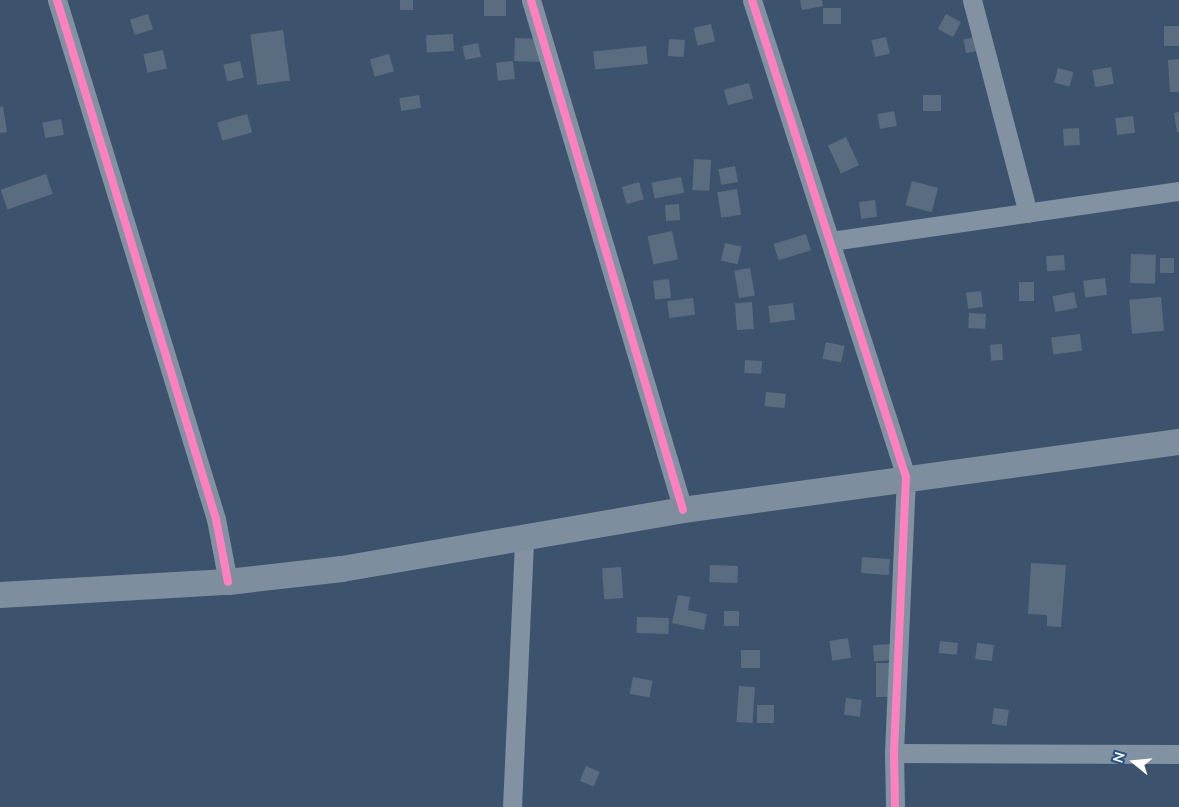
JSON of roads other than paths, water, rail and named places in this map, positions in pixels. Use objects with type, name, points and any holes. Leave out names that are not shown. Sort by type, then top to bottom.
[{"type":"main road","points":[[0,595],[228,582],[342,569],[683,510],[906,477],[1179,442]]},
{"type":"street","points":[[57,0],[216,519],[228,582]]},
{"type":"street","points":[[531,0],[683,510]]},
{"type":"street","points":[[752,0],[906,477],[894,753],[895,807]]},
{"type":"street","points":[[972,0],[1028,213]]},
{"type":"street","points":[[831,241],[1179,191]]},
{"type":"street","points":[[512,807],[524,539]]},
{"type":"street","points":[[894,753],[1179,754]]}]
